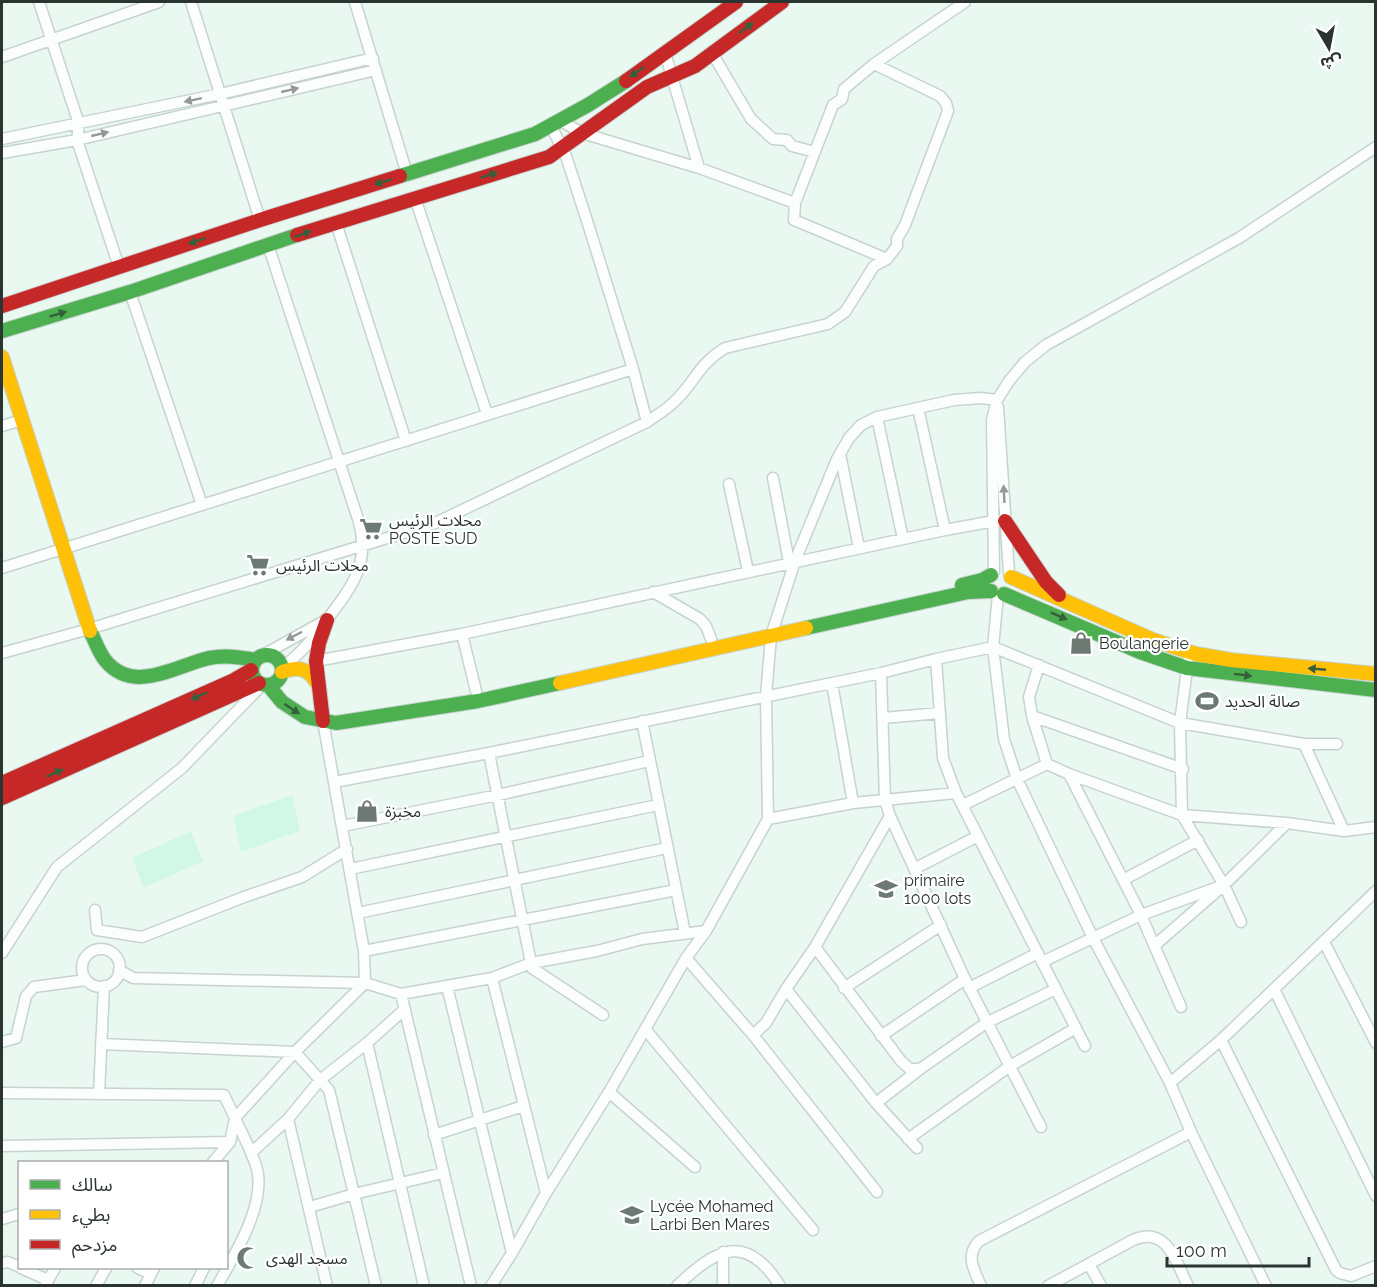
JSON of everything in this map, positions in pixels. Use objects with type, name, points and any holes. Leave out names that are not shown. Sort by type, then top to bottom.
[{"type":"street","points":[[39,2],[79,124],[77,140],[119,267]]},
{"type":"street","points":[[2,57],[159,2]]},
{"type":"street","points":[[2,798],[279,678],[282,670],[307,647],[327,620],[357,577],[361,561],[363,545],[359,522],[269,244],[255,235],[262,219],[191,2]]},
{"type":"street","points":[[355,2],[407,174]]},
{"type":"street","points":[[2,331],[6,319],[2,308],[262,219],[535,134],[556,124],[665,53],[736,2]]},
{"type":"street","points":[[2,331],[130,292],[269,244],[549,157],[647,87],[694,66],[782,2]]},
{"type":"street","points":[[887,259],[794,220],[795,203],[833,105],[842,99],[844,89],[874,64],[965,2]]},
{"type":"street","points":[[665,53],[699,168]]},
{"type":"street","points":[[712,53],[756,124],[773,140],[787,140],[792,146],[815,152]]},
{"type":"street","points":[[2,139],[220,94],[373,58]]},
{"type":"street","points":[[2,653],[89,629],[433,524],[647,422],[678,399],[700,367],[724,348],[828,324],[837,319],[845,312],[874,266],[887,259],[897,246],[897,239],[905,225],[948,111],[946,103],[940,96],[874,64]]},
{"type":"street","points":[[2,153],[77,140],[376,70]]},
{"type":"street","points":[[556,124],[699,168],[795,203]]},
{"type":"street","points":[[556,124],[633,369],[647,422]]},
{"type":"street","points":[[998,593],[1012,585],[1000,521],[997,400],[1016,372],[1046,345],[1239,238],[1374,148]]},
{"type":"street","points":[[415,198],[487,414]]},
{"type":"street","points":[[262,219],[279,228],[269,244]]},
{"type":"street","points":[[336,223],[406,441]]},
{"type":"street","points":[[130,292],[202,505]]},
{"type":"street","points":[[2,357],[89,629],[105,660],[115,670],[136,677],[156,676],[211,657],[225,655],[256,662],[275,657],[282,670]]},
{"type":"street","points":[[2,568],[633,369]]},
{"type":"street","points":[[490,1286],[609,1092],[686,958],[706,931],[768,819],[766,696],[773,631],[792,562],[849,438],[861,425],[877,417],[969,398],[997,400]]},
{"type":"street","points":[[918,408],[945,530]]},
{"type":"street","points":[[877,417],[903,539]]},
{"type":"street","points":[[2,426],[22,420]]},
{"type":"street","points":[[840,454],[860,548]]},
{"type":"street","points":[[773,478],[792,562]]},
{"type":"street","points":[[729,484],[748,571]]},
{"type":"street","points":[[316,661],[462,634],[748,571],[945,530],[1000,521]]},
{"type":"street","points":[[998,593],[988,583],[992,573],[1000,521]]},
{"type":"street","points":[[1000,521],[1046,582],[1068,603]]},
{"type":"street","points":[[256,662],[252,675],[282,702],[305,717],[336,723],[478,700],[967,584],[982,580],[1002,570],[1068,603],[1154,640],[1190,652],[1232,660],[1376,674]]},
{"type":"street","points":[[324,721],[333,716],[476,691],[711,639],[773,631],[977,591],[998,593],[1140,652],[1186,668],[1376,690]]},
{"type":"street","points":[[653,592],[700,619],[706,626],[711,639]]},
{"type":"street","points":[[998,593],[993,647],[1008,757],[1093,938],[1170,1083],[1191,1132],[1266,1286]]},
{"type":"street","points":[[214,1161],[230,1142],[235,1118],[295,1052],[365,983],[364,951],[334,782],[316,661],[327,620]]},
{"type":"street","points":[[2,783],[211,691],[327,620]]},
{"type":"street","points":[[462,634],[476,691]]},
{"type":"street","points":[[334,782],[489,753],[881,673],[993,647],[1180,723],[1304,744],[1337,744]]},
{"type":"street","points":[[1190,652],[1180,723],[1183,769],[1182,815],[1224,885],[1241,922]]},
{"type":"street","points":[[936,659],[943,758],[956,792],[1085,1046]]},
{"type":"street","points":[[1039,665],[1029,698],[1032,716],[1047,764],[1182,815],[1287,823],[1344,831],[1376,827]]},
{"type":"street","points":[[282,670],[302,667],[308,670],[319,686]]},
{"type":"street","points":[[881,673],[885,800],[890,816],[967,984],[1041,1127]]},
{"type":"street","points":[[832,682],[853,803]]},
{"type":"street","points":[[2,953],[57,867],[182,768],[264,684]]},
{"type":"street","points":[[882,718],[940,713]]},
{"type":"street","points":[[1032,716],[1183,769]]},
{"type":"street","points":[[642,721],[685,933]]},
{"type":"street","points":[[1304,744],[1344,831]]},
{"type":"street","points":[[489,753],[532,968],[603,1015]]},
{"type":"street","points":[[343,826],[498,795],[649,761]]},
{"type":"street","points":[[963,805],[1047,764]]},
{"type":"street","points":[[1069,774],[1141,915],[1181,1007]]},
{"type":"street","points":[[768,819],[853,803],[956,792]]},
{"type":"street","points":[[350,869],[658,805]]},
{"type":"street","points":[[753,1035],[766,1023],[815,947],[890,816]]},
{"type":"street","points":[[1154,946],[1224,885],[1287,823]]},
{"type":"street","points":[[914,869],[978,836]]},
{"type":"street","points":[[1123,880],[1198,840]]},
{"type":"street","points":[[95,910],[97,930],[142,937],[244,897],[302,878],[347,849]]},
{"type":"street","points":[[358,913],[667,849]]},
{"type":"street","points":[[881,1036],[967,984],[1093,938],[1141,915],[1224,885]]},
{"type":"street","points":[[364,951],[676,890]]},
{"type":"street","points":[[1170,1083],[1221,1040],[1376,891]]},
{"type":"street","points":[[844,988],[941,925]]},
{"type":"street","points":[[119,970],[133,978],[365,983],[401,994],[492,978],[531,963],[597,951],[642,939],[706,931]]},
{"type":"street","points":[[105,949],[116,957],[119,970],[115,980],[104,986],[97,986],[86,980],[83,974],[83,960],[93,951],[105,949],[118,934]]},
{"type":"street","points":[[1324,942],[1376,1043]]},
{"type":"street","points":[[815,947],[901,1061],[910,1069],[920,1069]]},
{"type":"street","points":[[686,958],[753,1035],[877,1192]]},
{"type":"street","points":[[492,978],[546,1193]]},
{"type":"street","points":[[2,1042],[16,1038],[26,996],[33,987],[86,980]]},
{"type":"street","points":[[99,1094],[104,986]]},
{"type":"street","points":[[447,986],[512,1253]]},
{"type":"street","points":[[786,989],[876,1103],[917,1148]]},
{"type":"street","points":[[876,1103],[986,1023],[1056,989]]},
{"type":"street","points":[[1274,989],[1376,1196]]},
{"type":"street","points":[[401,994],[471,1286]]},
{"type":"street","points":[[251,1153],[288,1119],[320,1080],[405,1009]]},
{"type":"street","points":[[908,1139],[1010,1066],[1076,1028]]},
{"type":"street","points":[[645,1029],[813,1230]]},
{"type":"street","points":[[1221,1040],[1336,1269],[1340,1273],[1351,1276],[1376,1266]]},
{"type":"street","points":[[367,1043],[424,1286]]},
{"type":"street","points":[[101,1044],[295,1052],[329,1090],[376,1286]]},
{"type":"street","points":[[609,1092],[695,1167]]},
{"type":"street","points":[[2,1093],[224,1095],[251,1153],[257,1171],[258,1189],[238,1249],[228,1267]]},
{"type":"street","points":[[434,1135],[523,1106]]},
{"type":"street","points":[[288,1119],[327,1286]]},
{"type":"street","points":[[981,1286],[971,1259],[973,1249],[979,1241],[1191,1132]]},
{"type":"street","points":[[2,1146],[230,1142]]},
{"type":"street","points":[[310,1208],[354,1194],[443,1173]]},
{"type":"street","points":[[2,1219],[18,1214]]},
{"type":"street","points":[[1048,1286],[1140,1237],[1155,1237],[1167,1245],[1188,1286]]},
{"type":"street","points":[[677,1286],[695,1268],[723,1252],[737,1250],[758,1258],[780,1286]]},
{"type":"street","points":[[723,1252],[723,1286]]},
{"type":"street","points":[[2,1275],[5,1263]]},
{"type":"street","points":[[1089,1264],[1101,1286]]},
{"type":"street","points":[[23,1269],[46,1283],[54,1269]]},
{"type":"street","points":[[96,1286],[105,1269]]},
{"type":"street","points":[[195,1286],[204,1269]]},
{"type":"street","points":[[217,1286],[227,1269]]},
{"type":"street","points":[[145,1286],[152,1271]]},
{"type":"green space","points":[[292,795],[300,831],[241,852],[233,816]]},
{"type":"green space","points":[[191,831],[203,861],[144,888],[132,858]]},
{"type":"traffic: fast","points":[[400,176],[535,134],[626,81]]},
{"type":"traffic: fast","points":[[2,331],[130,292],[297,235]]},
{"type":"traffic: fast","points":[[962,585],[991,575]]},
{"type":"traffic: fast","points":[[806,628],[968,592],[991,591]]},
{"type":"traffic: fast","points":[[1004,594],[1140,652],[1187,668],[1376,690]]},
{"type":"traffic: fast","points":[[90,631],[105,660],[116,670],[128,676],[155,675],[215,657],[255,660]]},
{"type":"traffic: fast","points":[[267,655],[278,659],[282,670],[278,681],[267,685],[256,681],[252,670],[256,659],[267,655]]},
{"type":"traffic: fast","points":[[268,685],[282,702],[305,717],[336,723],[478,701],[560,683]]},
{"type":"traffic: slow","points":[[2,357],[90,631]]},
{"type":"traffic: slow","points":[[1011,577],[1153,640],[1196,654],[1231,660],[1376,674]]},
{"type":"traffic: slow","points":[[560,683],[806,628]]},
{"type":"traffic: slow","points":[[282,672],[293,669],[306,671],[317,683]]},
{"type":"traffic: jam","points":[[626,81],[736,2]]},
{"type":"traffic: jam","points":[[297,235],[549,157],[647,87],[695,66],[782,2]]},
{"type":"traffic: jam","points":[[2,306],[400,176]]},
{"type":"traffic: jam","points":[[1005,521],[1046,582],[1059,595]]},
{"type":"traffic: jam","points":[[323,721],[316,661],[327,620]]},
{"type":"traffic: jam","points":[[2,783],[232,681],[251,670]]},
{"type":"traffic: jam","points":[[2,798],[259,683]]},
{"type":"place","name":"محلات الرئيس POSTE SUD","points":[[371,529]]},
{"type":"place","name":"محلات الرئيس","points":[[258,565]]},
{"type":"place","name":"Boulangerie","points":[[1081,643]]},
{"type":"place","name":"صالة الحديد","points":[[1207,701]]},
{"type":"place","name":"مخبزة","points":[[367,811]]},
{"type":"place","name":"primaire 1000 lots","points":[[886,889]]},
{"type":"place","name":"Lycée Mohamed Larbi Ben Mares","points":[[632,1215]]},
{"type":"place","name":"مسجد الهدى","points":[[248,1258]]}]
